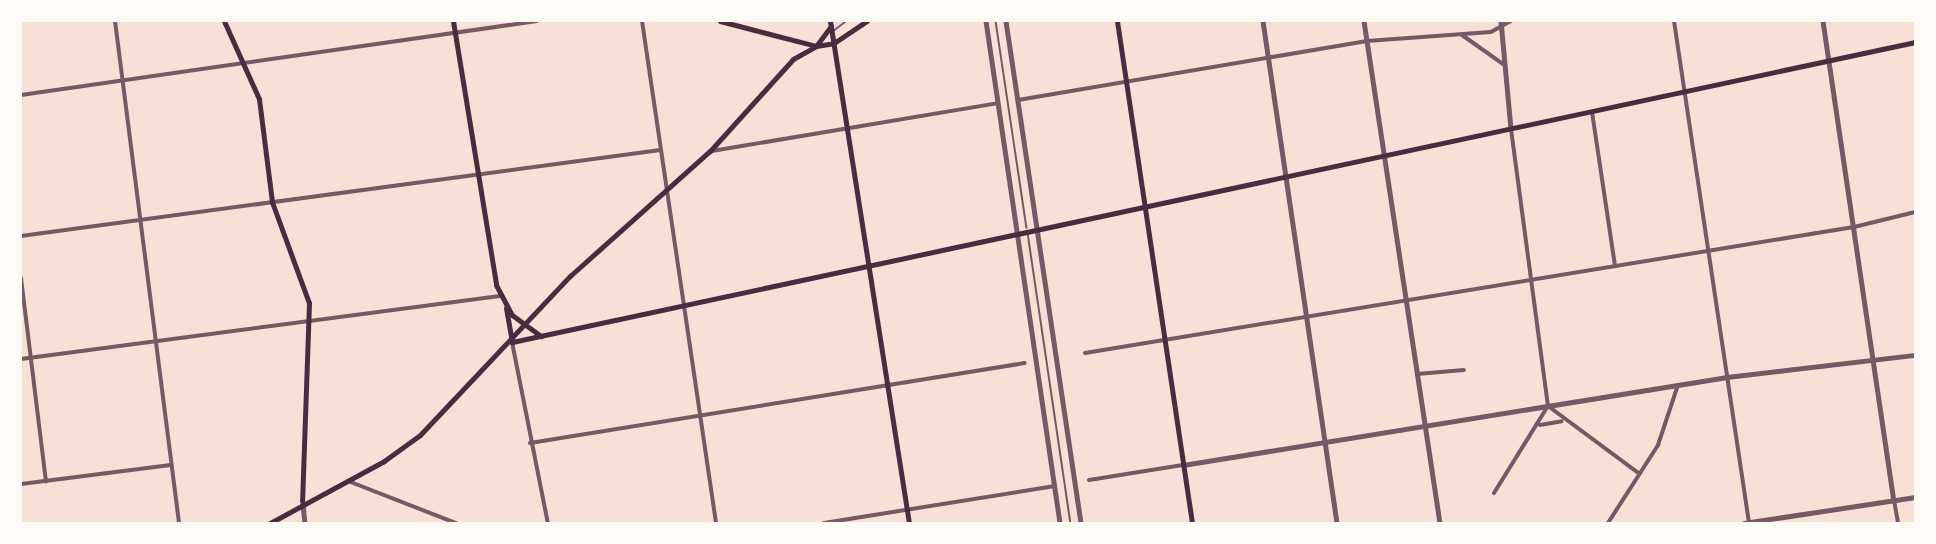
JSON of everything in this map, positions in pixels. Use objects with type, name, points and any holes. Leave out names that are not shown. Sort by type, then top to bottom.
[{"type":"main road","points":[[224,21],[244,63],[263,113],[272,202],[302,274],[311,321],[302,501]]},
{"type":"main road","points":[[453,21],[477,175],[500,296],[524,327],[543,337]]},
{"type":"main road","points":[[720,21],[816,46],[834,43],[867,21]]},
{"type":"main road","points":[[1117,21],[1192,523]]},
{"type":"main road","points":[[270,523],[302,501],[347,480],[420,435],[512,342],[570,276],[710,151],[785,68],[816,46],[832,25]]},
{"type":"main road","points":[[832,25],[909,523]]},
{"type":"main road","points":[[512,342],[1018,236],[1915,42]]},
{"type":"main road","points":[[506,306],[512,342]]},
{"type":"street","points":[[115,21],[179,523]]},
{"type":"street","points":[[21,95],[537,21]]},
{"type":"street","points":[[642,21],[716,523]]},
{"type":"street","points":[[832,25],[846,21]]},
{"type":"street","points":[[986,21],[1060,523]]},
{"type":"street","points":[[1006,21],[1081,523]]},
{"type":"street","points":[[1263,21],[1337,523]]},
{"type":"street","points":[[1364,21],[1440,523]]},
{"type":"street","points":[[1018,100],[1367,41],[1461,34],[1511,21]]},
{"type":"street","points":[[1674,21],[1749,523]]},
{"type":"street","points":[[1824,21],[1898,523]]},
{"type":"street","points":[[1494,493],[1540,425],[1548,406],[1503,64],[1502,24]]},
{"type":"street","points":[[1461,34],[1503,64]]},
{"type":"street","points":[[710,151],[998,103]]},
{"type":"street","points":[[1592,112],[1615,266]]},
{"type":"street","points":[[21,236],[660,150]]},
{"type":"street","points":[[1085,353],[1854,227],[1915,212]]},
{"type":"street","points":[[21,278],[46,481]]},
{"type":"street","points":[[21,359],[500,296]]},
{"type":"street","points":[[512,342],[530,443],[548,523]]},
{"type":"street","points":[[1089,480],[1727,377],[1874,362],[1915,355]]},
{"type":"street","points":[[530,443],[1025,363]]},
{"type":"street","points":[[1417,374],[1464,370]]},
{"type":"street","points":[[1608,523],[1664,432],[1678,385]]},
{"type":"street","points":[[1548,406],[1563,421],[1640,474]]},
{"type":"street","points":[[1540,425],[1563,421]]},
{"type":"street","points":[[21,484],[171,465]]},
{"type":"street","points":[[347,480],[456,523]]},
{"type":"street","points":[[824,523],[1055,486]]},
{"type":"street","points":[[1744,523],[1915,496]]},
{"type":"street","points":[[302,501],[305,523]]},
{"type":"lane","points":[[996,21],[1071,523]]}]
